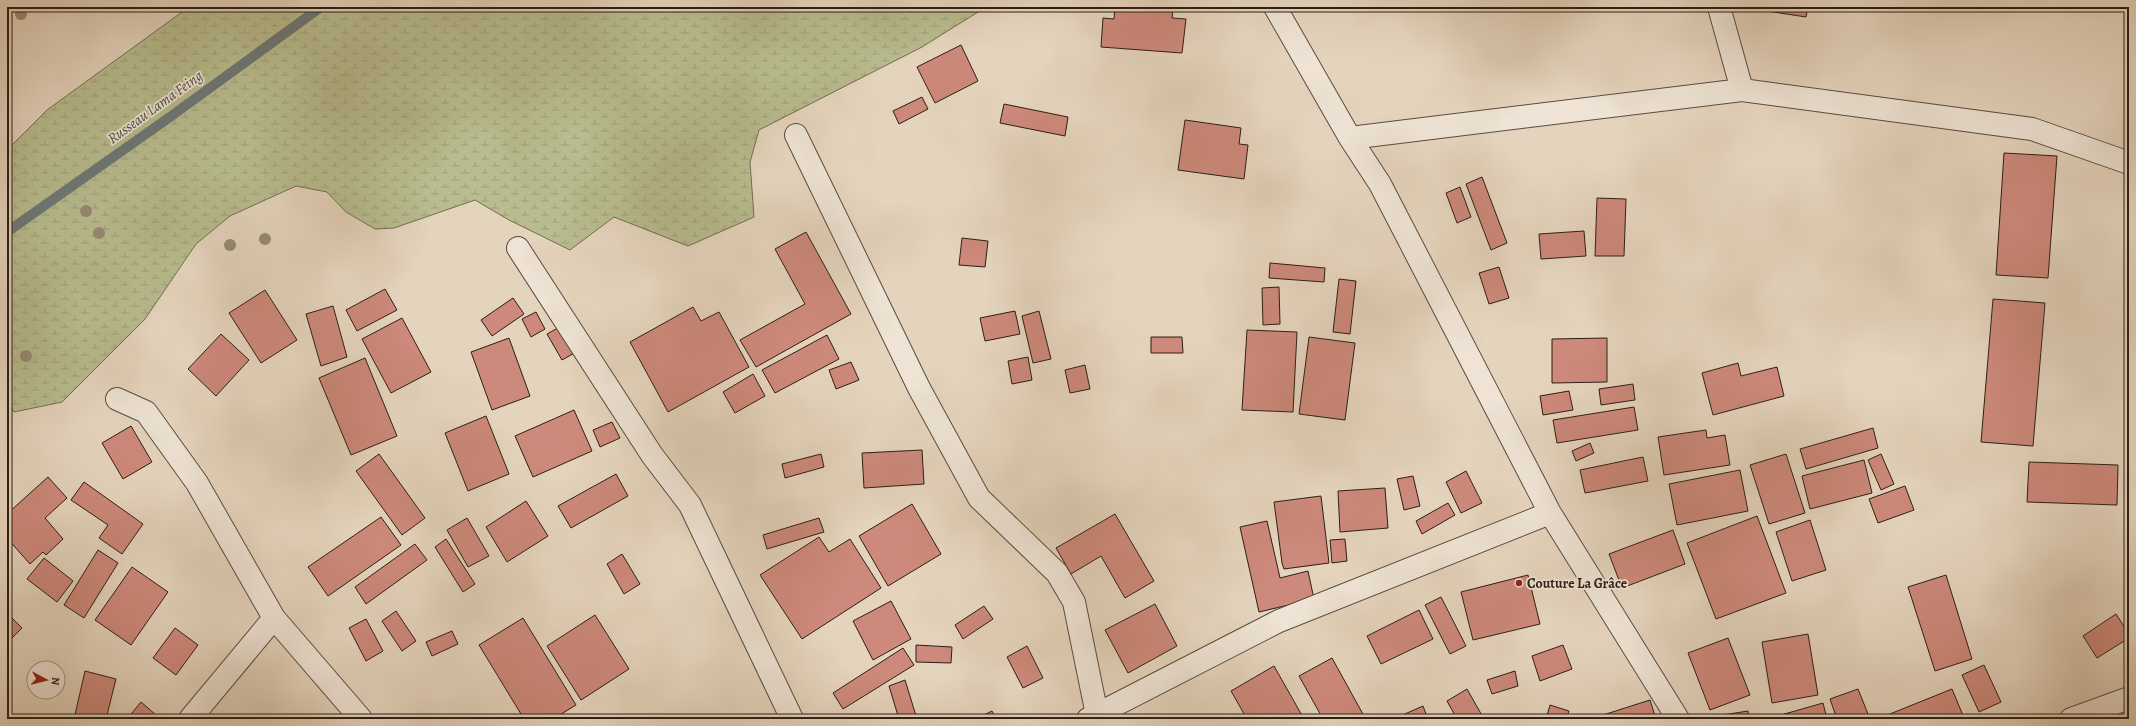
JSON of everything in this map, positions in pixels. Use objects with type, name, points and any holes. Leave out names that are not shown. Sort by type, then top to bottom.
[{"type":"street","points":[[1276,7],[1350,138],[1380,184],[1550,513],[1678,719]]},
{"type":"street","points":[[1720,7],[1742,90]]},
{"type":"street","points":[[1350,138],[1742,90],[2032,129],[2129,163]]},
{"type":"street","points":[[796,135],[919,388],[979,498],[1057,573],[1074,602],[1092,717],[1278,621],[1550,513]]},
{"type":"street","points":[[518,248],[652,455],[690,505],[792,719]]},
{"type":"street","points":[[117,399],[146,412],[192,476],[274,618],[361,719]]},
{"type":"street","points":[[190,719],[274,618]]},
{"type":"street","points":[[2071,719],[2129,698]]},
{"type":"green space","points":[[189,7],[986,7],[922,47],[759,130],[750,162],[754,217],[688,246],[614,217],[570,250],[509,220],[475,200],[394,228],[375,229],[346,212],[327,192],[296,186],[230,216],[196,244],[145,319],[62,402],[14,412],[7,400],[7,150],[47,110]]},
{"type":"building","points":[[1115,7],[1173,8],[1172,18],[1186,19],[1182,53],[1101,47],[1103,18],[1114,19]]},
{"type":"building","points":[[1755,7],[1808,7],[1806,17],[1754,9]]},
{"type":"building","points":[[961,45],[978,81],[935,103],[917,67]]},
{"type":"building","points":[[922,97],[928,109],[899,124],[893,111]]},
{"type":"building","points":[[1004,104],[1068,117],[1065,136],[1000,123]]},
{"type":"building","points":[[1185,120],[1241,128],[1239,144],[1248,145],[1244,179],[1178,170]]},
{"type":"building","points":[[2004,153],[2057,156],[2048,278],[1996,275]]},
{"type":"building","points":[[1482,177],[1507,243],[1491,250],[1466,184]]},
{"type":"building","points":[[1460,187],[1471,217],[1457,223],[1446,193]]},
{"type":"building","points":[[1597,198],[1626,199],[1624,256],[1595,256]]},
{"type":"building","points":[[1584,231],[1586,256],[1541,259],[1539,234]]},
{"type":"building","points":[[806,232],[851,314],[756,367],[740,340],[805,304],[775,249]]},
{"type":"building","points":[[962,238],[988,241],[985,267],[959,265]]},
{"type":"building","points":[[1270,263],[1325,268],[1324,282],[1269,278]]},
{"type":"building","points":[[1499,267],[1509,298],[1489,304],[1479,273]]},
{"type":"building","points":[[1339,279],[1356,281],[1350,334],[1333,332]]},
{"type":"building","points":[[1279,287],[1280,324],[1263,325],[1262,288]]},
{"type":"building","points":[[385,289],[397,310],[357,331],[346,310]]},
{"type":"building","points":[[265,290],[297,340],[261,363],[229,313]]},
{"type":"building","points":[[513,298],[524,314],[492,336],[481,320]]},
{"type":"building","points":[[1993,299],[2045,303],[2033,446],[1981,442]]},
{"type":"building","points":[[333,306],[347,357],[321,366],[306,314]]},
{"type":"building","points":[[693,307],[701,321],[719,312],[749,367],[668,412],[630,342]]},
{"type":"building","points":[[1015,311],[1020,334],[985,341],[980,318]]},
{"type":"building","points":[[1039,311],[1051,359],[1033,363],[1022,316]]},
{"type":"building","points":[[536,312],[545,329],[531,337],[522,319]]},
{"type":"building","points":[[402,318],[431,372],[391,393],[362,339]]},
{"type":"building","points":[[563,325],[578,351],[562,360],[547,334]]},
{"type":"building","points":[[1247,330],[1297,332],[1293,412],[1242,410]]},
{"type":"building","points":[[221,334],[249,360],[216,396],[188,369]]},
{"type":"building","points":[[827,335],[839,359],[775,393],[762,370]]},
{"type":"building","points":[[1151,337],[1182,337],[1183,353],[1151,353]]},
{"type":"building","points":[[1309,337],[1355,343],[1345,420],[1299,414]]},
{"type":"building","points":[[509,338],[530,396],[492,410],[471,352]]},
{"type":"building","points":[[1607,338],[1607,382],[1552,383],[1552,339]]},
{"type":"building","points":[[1028,357],[1032,380],[1012,384],[1008,361]]},
{"type":"building","points":[[365,358],[397,436],[351,455],[319,378]]},
{"type":"building","points":[[851,362],[859,380],[836,389],[829,370]]},
{"type":"building","points":[[1738,363],[1741,376],[1777,367],[1784,396],[1713,415],[1702,373]]},
{"type":"building","points":[[1085,365],[1090,389],[1070,393],[1065,370]]},
{"type":"building","points":[[753,374],[765,396],[735,413],[723,392]]},
{"type":"building","points":[[1633,384],[1635,400],[1601,405],[1599,389]]},
{"type":"building","points":[[1569,391],[1573,410],[1543,415],[1540,396]]},
{"type":"building","points":[[1634,407],[1638,430],[1557,443],[1553,420]]},
{"type":"building","points":[[574,410],[592,451],[533,477],[515,436]]},
{"type":"building","points":[[486,416],[509,474],[468,491],[445,433]]},
{"type":"building","points":[[612,422],[620,438],[600,447],[593,430]]},
{"type":"building","points":[[131,426],[152,462],[123,479],[102,443]]},
{"type":"building","points":[[1873,428],[1878,448],[1806,469],[1800,449]]},
{"type":"building","points":[[1706,430],[1707,438],[1725,435],[1730,465],[1664,475],[1658,437]]},
{"type":"building","points":[[1590,443],[1594,453],[1576,461],[1572,451]]},
{"type":"building","points":[[922,450],[924,484],[864,488],[862,453]]},
{"type":"building","points":[[379,454],[425,518],[402,535],[356,471]]},
{"type":"building","points":[[821,454],[824,467],[785,478],[782,464]]},
{"type":"building","points":[[1786,454],[1805,513],[1769,524],[1750,465]]},
{"type":"building","points":[[1881,454],[1894,484],[1881,490],[1868,460]]},
{"type":"building","points":[[1643,457],[1648,481],[1585,493],[1580,470]]},
{"type":"building","points":[[1864,460],[1872,493],[1810,509],[1802,476]]},
{"type":"building","points":[[2029,462],[2118,465],[2117,505],[2027,502]]},
{"type":"building","points":[[1740,470],[1748,511],[1677,525],[1669,484]]},
{"type":"building","points":[[1466,471],[1482,503],[1461,513],[1446,482]]},
{"type":"building","points":[[616,474],[628,496],[571,528],[558,506]]},
{"type":"building","points":[[1413,476],[1420,506],[1404,510],[1397,479]]},
{"type":"building","points":[[48,477],[67,498],[45,518],[63,539],[46,555],[43,552],[30,564],[7,538],[7,514]]},
{"type":"building","points":[[84,482],[143,524],[122,554],[99,538],[108,525],[71,500]]},
{"type":"building","points":[[1905,486],[1914,510],[1878,523],[1869,499]]},
{"type":"building","points":[[1385,488],[1388,528],[1340,532],[1338,491]]},
{"type":"building","points":[[1321,496],[1329,563],[1284,569],[1274,502]]},
{"type":"building","points":[[526,501],[548,536],[507,562],[486,527]]},
{"type":"building","points":[[1448,503],[1455,515],[1422,534],[1416,521]]},
{"type":"building","points":[[912,504],[941,554],[888,586],[859,536]]},
{"type":"building","points":[[1115,514],[1154,581],[1125,598],[1101,556],[1071,574],[1056,548]]},
{"type":"building","points":[[1757,516],[1786,593],[1716,619],[1687,543]]},
{"type":"building","points":[[381,517],[401,545],[328,596],[308,567]]},
{"type":"building","points":[[467,518],[489,556],[468,567],[447,530]]},
{"type":"building","points":[[819,518],[824,532],[767,549],[763,535]]},
{"type":"building","points":[[1810,520],[1826,570],[1792,581],[1776,532]]},
{"type":"building","points":[[1267,521],[1280,578],[1308,571],[1314,599],[1259,612],[1240,527]]},
{"type":"building","points":[[1673,530],[1685,564],[1622,588],[1609,554]]},
{"type":"building","points":[[819,537],[829,552],[850,539],[881,588],[802,639],[760,575]]},
{"type":"building","points":[[446,539],[475,584],[463,592],[435,547]]},
{"type":"building","points":[[1345,539],[1347,561],[1332,563],[1330,540]]},
{"type":"building","points":[[415,544],[427,560],[366,604],[355,587]]},
{"type":"building","points":[[98,550],[118,563],[84,618],[64,605]]},
{"type":"building","points":[[622,554],[640,584],[624,594],[607,564]]},
{"type":"building","points":[[44,558],[73,581],[57,602],[27,579]]},
{"type":"building","points":[[132,567],[168,592],[131,645],[95,620]]},
{"type":"building","points":[[1528,575],[1540,624],[1473,640],[1461,592]]},
{"type":"building","points":[[1946,575],[1972,659],[1935,671],[1908,587]]},
{"type":"building","points":[[1441,597],[1466,646],[1450,654],[1425,605]]},
{"type":"building","points":[[891,601],[911,639],[873,660],[853,621]]},
{"type":"building","points":[[1155,604],[1177,646],[1128,673],[1105,630]]},
{"type":"building","points":[[984,606],[993,619],[963,639],[955,625]]},
{"type":"building","points":[[1419,610],[1433,639],[1381,664],[1367,636]]},
{"type":"building","points":[[396,611],[416,641],[402,651],[382,621]]},
{"type":"building","points":[[7,613],[22,628],[9,641],[7,640]]},
{"type":"building","points":[[2116,614],[2129,634],[2129,638],[2097,658],[2083,636]]},
{"type":"building","points":[[595,615],[629,669],[581,700],[547,646]]},
{"type":"building","points":[[523,618],[576,705],[553,719],[524,719],[479,645]]},
{"type":"building","points":[[366,619],[383,651],[366,661],[349,628]]},
{"type":"building","points":[[175,628],[198,645],[176,675],[153,658]]},
{"type":"building","points":[[452,631],[458,644],[432,656],[426,642]]},
{"type":"building","points":[[1808,634],[1818,695],[1772,703],[1762,642]]},
{"type":"building","points":[[1728,638],[1750,695],[1710,710],[1688,653]]},
{"type":"building","points":[[916,645],[952,647],[951,663],[916,662]]},
{"type":"building","points":[[1563,645],[1572,669],[1540,681],[1532,656]]},
{"type":"building","points":[[1027,646],[1043,678],[1023,688],[1007,657]]},
{"type":"building","points":[[903,648],[914,665],[843,709],[833,693]]},
{"type":"building","points":[[1332,658],[1364,716],[1359,719],[1323,719],[1299,676]]},
{"type":"building","points":[[1984,665],[2001,702],[1979,712],[1962,675]]},
{"type":"building","points":[[1274,666],[1304,719],[1247,719],[1231,691]]},
{"type":"building","points":[[85,671],[116,679],[106,719],[74,719]]},
{"type":"building","points":[[1515,671],[1518,686],[1492,694],[1487,680]]},
{"type":"building","points":[[905,680],[917,719],[899,719],[889,686]]},
{"type":"building","points":[[1467,689],[1484,719],[1457,719],[1447,701]]},
{"type":"building","points":[[1858,689],[1870,719],[1837,719],[1830,699]]},
{"type":"building","points":[[1952,689],[1964,718],[1886,719],[1885,716]]},
{"type":"building","points":[[1650,700],[1656,719],[1601,719],[1600,716]]},
{"type":"building","points":[[141,702],[156,715],[153,719],[127,719]]},
{"type":"building","points":[[1823,703],[1827,719],[1767,719]]},
{"type":"building","points":[[1550,705],[1569,711],[1566,719],[1546,719]]},
{"type":"building","points":[[1423,706],[1428,719],[1399,719],[1398,717]]},
{"type":"building","points":[[992,711],[996,719],[976,719]]},
{"type":"building","points":[[1748,711],[1749,719],[1717,719],[1716,716]]},
{"type":"waterway","name":"Russeau Lama Feing","points":[[7,232],[170,117],[321,7]]},
{"type":"place","name":"Couture La Grâce","points":[[1519,583]]}]
